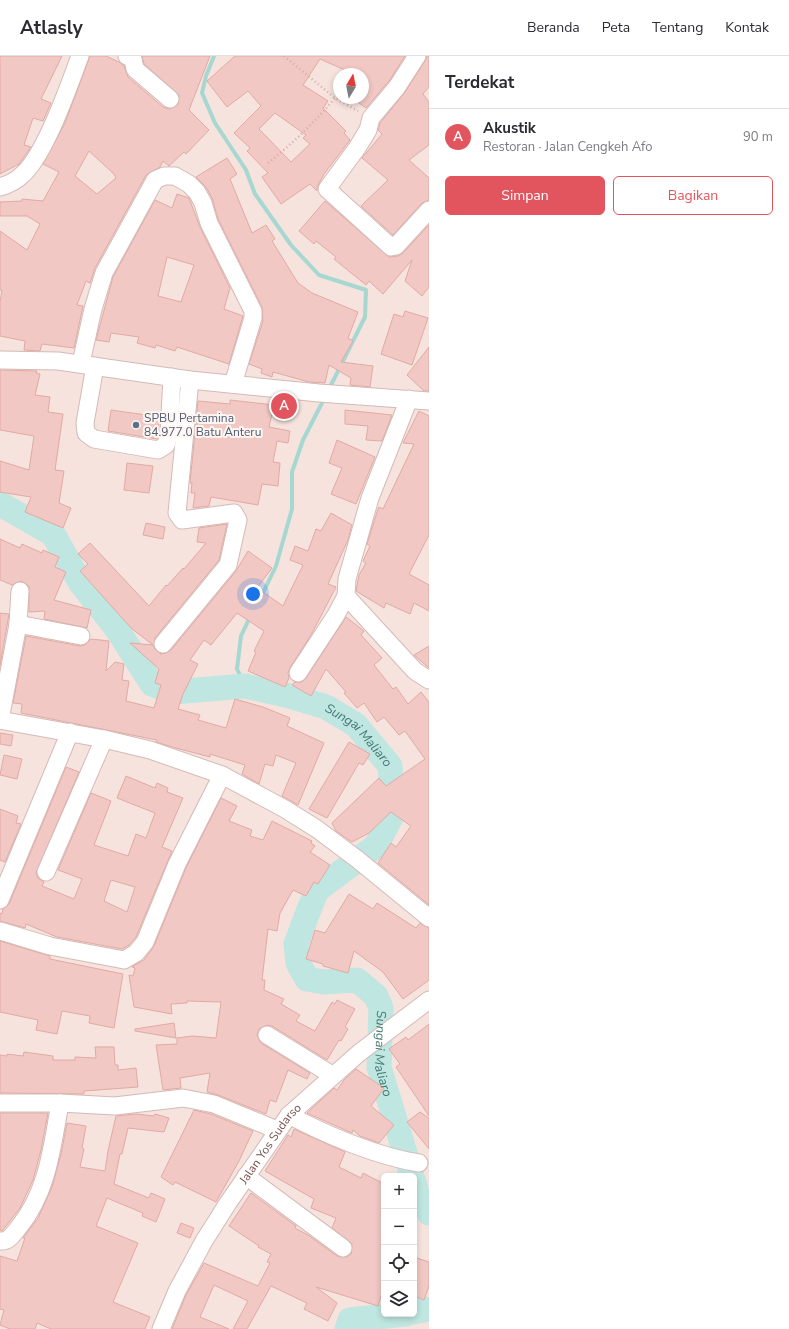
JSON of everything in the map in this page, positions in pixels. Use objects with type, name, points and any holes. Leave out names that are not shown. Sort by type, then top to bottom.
[{"type":"street","points":[[0,188],[22,175],[34,161],[62,102],[80,56]]},
{"type":"street","points":[[127,56],[133,59],[135,69],[170,99]]},
{"type":"street","points":[[417,56],[397,87],[371,118],[368,130],[327,186],[327,190],[391,247],[396,246],[426,219]]},
{"type":"street","points":[[172,377],[169,434],[166,445],[158,450],[94,440],[86,433],[85,423],[88,365],[93,309],[104,273],[155,180],[164,176],[175,176],[193,187],[200,197],[209,223],[253,311],[253,318],[232,384]]},
{"type":"street","points":[[0,360],[58,361],[190,380],[319,393],[429,400]]},
{"type":"street","points":[[164,644],[228,565],[238,520],[234,513],[182,520],[178,516],[177,513],[190,380]]},
{"type":"street","points":[[298,673],[336,615],[346,596],[347,579],[370,498],[409,399]]},
{"type":"street","points":[[20,591],[18,624],[0,720],[70,732],[150,750],[222,776],[285,808],[317,829],[362,863],[429,918]]},
{"type":"street","points":[[346,596],[415,671],[429,680]]},
{"type":"street","points":[[18,624],[81,636]]},
{"type":"street","points":[[0,900],[70,732]]},
{"type":"street","points":[[46,872],[104,739]]},
{"type":"street","points":[[0,931],[50,946],[124,960],[136,953],[145,942],[176,864],[222,776]]},
{"type":"street","name":"Jalan Yos Sudarso","points":[[161,1329],[177,1292],[204,1241],[277,1130],[290,1115],[332,1075],[399,1021],[429,1000]]},
{"type":"street","points":[[267,1035],[332,1075]]},
{"type":"street","points":[[0,1103],[60,1103],[115,1106],[183,1098],[214,1104],[277,1130]]},
{"type":"street","points":[[0,1241],[9,1239],[23,1222],[37,1198],[46,1177],[60,1103]]},
{"type":"street","points":[[290,1115],[309,1126],[395,1160],[419,1163]]},
{"type":"street","points":[[246,1176],[343,1248]]},
{"type":"path","points":[[284,56],[333,96]]},
{"type":"path","points":[[268,163],[294,142],[333,101]]},
{"type":"path","points":[[346,104],[371,118]]},
{"type":"shaded area","points":[[0,56],[429,56],[429,1329],[0,1329]]},
{"type":"building","points":[[0,56],[62,56],[41,99],[51,103],[43,121],[33,118],[24,145],[31,147],[19,164],[0,174]]},
{"type":"building","points":[[90,56],[106,56],[119,62],[124,66],[128,77],[163,107],[169,109],[178,105],[179,95],[144,64],[142,56],[210,56],[189,110],[209,130],[186,154],[184,152],[169,166],[163,161],[160,167],[146,175],[95,268],[90,283],[86,281],[77,305],[83,306],[74,348],[42,344],[40,351],[24,350],[25,341],[0,336],[0,302],[2,290],[0,290],[0,231],[27,250],[40,224],[27,216],[0,216],[0,202],[22,201],[22,199],[43,201],[59,172],[43,164],[65,123]],"holes":[[[89,151],[114,174],[116,178],[97,194],[75,176]]]},
{"type":"building","points":[[235,56],[405,56],[389,81],[366,108],[360,104],[369,104],[369,68],[340,68],[320,59],[303,85],[328,101],[323,108],[346,131],[344,133],[350,140],[324,174],[317,187],[317,191],[310,184],[281,204],[262,177],[268,173],[247,151],[250,148],[234,133],[261,106],[248,91],[227,107],[207,81]],"holes":[[[275,113],[306,135],[303,138],[310,144],[291,162],[259,129]]]},
{"type":"building","points":[[427,56],[429,56],[429,87],[423,94],[429,102],[429,145],[409,160],[429,178],[429,200],[422,203],[393,235],[361,206],[388,180],[362,158],[382,134],[378,130],[380,123],[405,92]]},
{"type":"building","points":[[227,158],[237,174],[230,179],[252,233],[266,225],[275,239],[272,241],[298,283],[312,293],[358,312],[348,338],[353,341],[341,362],[373,366],[370,387],[350,385],[351,378],[329,365],[325,383],[309,382],[273,372],[272,377],[261,373],[262,369],[249,364],[263,321],[262,307],[218,219],[212,198],[206,187],[196,177]]},
{"type":"building","points":[[177,194],[189,198],[200,227],[230,288],[224,309],[243,316],[229,364],[177,347],[175,351],[156,345],[155,348],[137,343],[139,337],[111,333],[109,342],[96,340],[113,277],[155,200],[172,208]],"holes":[[[167,257],[194,265],[181,302],[158,296]]]},
{"type":"building","points":[[325,201],[389,257],[398,256],[403,253],[429,225],[429,287],[422,296],[405,281],[412,260],[383,294],[369,281],[366,285],[334,259],[336,257],[316,241],[314,244],[299,231]]},
{"type":"building","points":[[405,311],[428,318],[412,365],[381,354],[394,314],[403,317]]},
{"type":"building","points":[[429,347],[429,391],[424,391],[407,375]]},
{"type":"building","points":[[0,370],[37,371],[36,373],[40,374],[35,395],[50,397],[48,412],[63,414],[55,470],[64,471],[59,503],[71,508],[63,528],[25,512],[31,497],[0,492],[0,461],[29,470],[34,436],[0,430]]},
{"type":"building","points":[[230,400],[274,405],[269,427],[290,431],[288,443],[277,441],[273,462],[280,463],[278,486],[262,484],[258,505],[211,497],[209,506],[193,508],[195,493],[191,493],[192,483],[190,483],[198,401],[230,404]]},
{"type":"building","name":"SPBU Pertamina 84.977.0 Batu Anteru","points":[[111,410],[160,417],[157,439],[108,431]]},
{"type":"building","points":[[345,410],[392,415],[382,441],[366,440],[368,426],[345,424]]},
{"type":"building","points":[[419,411],[429,416],[429,535],[409,574],[429,585],[429,611],[414,603],[410,614],[386,603],[384,608],[356,591],[359,575],[366,563],[363,561],[370,546],[367,544],[377,512],[379,507],[383,509],[414,444],[403,443]]},
{"type":"building","points":[[337,440],[375,457],[356,504],[331,494],[342,468],[329,463]]},
{"type":"building","points":[[127,463],[153,466],[149,493],[124,490]]},
{"type":"building","points":[[331,513],[352,525],[348,540],[328,584],[336,587],[311,635],[290,668],[288,673],[289,678],[285,687],[248,671],[256,652],[254,651],[264,631],[237,613],[211,645],[204,640],[190,660],[198,664],[183,694],[178,709],[200,715],[198,720],[226,728],[235,699],[263,707],[290,718],[287,726],[324,743],[298,805],[282,796],[296,763],[276,755],[273,766],[265,764],[259,784],[242,774],[245,765],[210,754],[210,757],[176,748],[156,742],[157,740],[21,713],[22,704],[13,703],[26,636],[80,646],[85,645],[91,639],[109,641],[106,671],[115,662],[124,664],[122,680],[129,681],[126,701],[154,708],[161,685],[155,683],[159,669],[130,643],[153,645],[131,628],[80,571],[88,564],[78,554],[90,543],[149,606],[166,585],[167,586],[183,568],[184,569],[206,543],[197,542],[199,528],[227,524],[219,560],[155,638],[154,648],[161,654],[171,650],[236,571],[248,551],[272,568],[257,588],[283,606],[303,565],[290,560],[295,546],[308,551],[316,529],[321,531]]},
{"type":"building","points":[[146,523],[165,527],[163,539],[143,535]]},
{"type":"building","points":[[0,539],[20,548],[22,544],[42,553],[43,550],[59,557],[55,567],[66,572],[54,600],[91,610],[87,628],[44,619],[45,611],[29,612],[29,586],[21,581],[12,585],[0,580]]},
{"type":"building","points":[[0,613],[9,614],[0,666]]},
{"type":"building","points":[[346,617],[364,631],[361,635],[382,658],[374,665],[393,689],[396,687],[408,704],[421,692],[429,702],[429,905],[378,863],[391,843],[396,847],[411,826],[391,812],[369,833],[352,842],[336,831],[332,823],[379,778],[386,786],[425,759],[405,731],[399,735],[384,717],[377,722],[364,703],[357,708],[344,693],[346,692],[326,669],[311,696],[292,685],[295,682],[302,682],[306,678]]},
{"type":"building","points":[[429,646],[429,668],[414,655]]},
{"type":"building","points":[[0,733],[13,735],[11,746],[0,744]]},
{"type":"building","points":[[349,742],[370,754],[363,765],[359,763],[327,818],[309,809]]},
{"type":"building","points":[[4,755],[22,759],[17,779],[0,775]]},
{"type":"building","points":[[66,767],[79,772],[36,873],[38,878],[44,882],[42,886],[74,899],[82,879],[58,870],[91,793],[111,801],[94,845],[128,856],[136,834],[146,838],[155,813],[117,798],[126,776],[155,788],[157,783],[168,788],[167,792],[183,798],[162,847],[172,851],[136,937],[129,945],[122,949],[57,937],[26,924],[25,928],[0,921],[0,913],[2,914],[3,909],[9,904]],"holes":[[[111,880],[135,887],[127,912],[104,901]]]},
{"type":"building","points":[[221,798],[237,806],[229,821],[252,830],[250,836],[263,840],[272,821],[312,841],[311,843],[315,846],[310,852],[330,865],[318,884],[314,882],[306,896],[293,890],[280,913],[277,931],[268,929],[262,980],[265,980],[264,990],[284,999],[281,1004],[300,1015],[296,1021],[315,1031],[332,1002],[335,1004],[337,1000],[355,1009],[345,1027],[348,1029],[341,1041],[339,1040],[327,1060],[272,1026],[267,1025],[259,1029],[257,1035],[261,1043],[310,1073],[307,1079],[288,1070],[276,1102],[270,1100],[266,1114],[207,1092],[210,1073],[180,1078],[181,1088],[163,1090],[156,1045],[177,1044],[177,1038],[192,1036],[216,1038],[221,1002],[187,1001],[187,1003],[171,1004],[172,1014],[134,1007],[129,975],[133,976],[135,968],[132,967],[144,960],[154,946],[186,868]]},
{"type":"building","points":[[0,809],[18,816],[16,823],[21,824],[5,862],[0,860]]},
{"type":"building","points":[[349,894],[373,909],[377,903],[416,928],[420,923],[429,928],[429,980],[403,999],[383,972],[354,951],[348,973],[323,966],[323,964],[306,959],[315,930],[325,933]]},
{"type":"building","points":[[0,941],[50,956],[50,959],[123,974],[114,1028],[89,1023],[90,1016],[62,1011],[57,1034],[36,1030],[38,1020],[0,1012]]},
{"type":"building","points":[[174,1023],[176,1038],[135,1031],[135,1029]]},
{"type":"building","points":[[429,1024],[429,1116],[396,1067],[400,1064],[389,1049],[406,1037],[408,1040]]},
{"type":"building","points":[[95,1047],[114,1047],[115,1065],[118,1065],[118,1070],[136,1068],[138,1087],[84,1091],[84,1094],[0,1093],[0,1055],[7,1056],[7,1054],[23,1056],[24,1052],[53,1056],[53,1060],[75,1060],[75,1057],[96,1058]]},
{"type":"building","points":[[356,1069],[384,1088],[371,1106],[394,1125],[379,1143],[360,1136],[353,1130],[352,1133],[307,1113],[334,1088],[337,1090],[344,1080]]},
{"type":"building","points":[[194,1110],[211,1114],[253,1131],[239,1161],[216,1202],[175,1182],[173,1185],[161,1177]]},
{"type":"building","points":[[420,1112],[429,1118],[429,1149],[407,1122]]},
{"type":"building","points":[[0,1113],[48,1113],[41,1150],[33,1180],[20,1208],[2,1231],[0,1230]]},
{"type":"building","points":[[136,1114],[154,1116],[155,1114],[169,1118],[164,1132],[128,1128],[122,1154],[120,1154],[114,1184],[149,1198],[151,1193],[165,1199],[156,1222],[142,1216],[143,1213],[107,1198],[96,1226],[138,1243],[113,1302],[150,1317],[145,1329],[51,1329],[37,1323],[35,1329],[10,1329],[0,1325],[4,1310],[0,1309],[0,1256],[17,1261],[25,1238],[23,1238],[38,1218],[52,1187],[61,1154],[67,1123],[86,1126],[82,1148],[84,1149],[80,1167],[105,1171],[116,1116]]},
{"type":"building","points":[[294,1129],[345,1152],[339,1167],[361,1178],[363,1173],[381,1182],[381,1296],[378,1306],[316,1287],[337,1303],[328,1321],[304,1309],[307,1303],[271,1286],[247,1329],[233,1329],[248,1301],[214,1285],[200,1317],[229,1329],[172,1329],[186,1295],[204,1263],[258,1286],[270,1263],[267,1262],[271,1254],[258,1247],[259,1246],[229,1226],[251,1193],[296,1226],[295,1228],[308,1235],[337,1256],[347,1257],[351,1254],[352,1244],[332,1228],[336,1218],[311,1208],[314,1199],[265,1171],[288,1135],[291,1137]]},
{"type":"building","points":[[181,1223],[194,1228],[190,1238],[177,1233]]},
{"type":"building","points":[[417,1258],[429,1262],[429,1286],[424,1300],[417,1297]]},
{"type":"waterway","points":[[214,56],[206,76],[202,93],[215,123],[246,170],[255,194],[291,245],[319,275],[366,290],[365,317],[329,389]]},
{"type":"waterway","points":[[261,597],[276,566],[292,509],[292,472],[303,440],[324,399]]},
{"type":"waterway","name":"Sungai Maliaro","points":[[0,504],[53,534],[80,582],[117,629],[152,684],[173,692],[245,686],[290,696],[326,707],[356,725],[390,766],[393,813],[376,846],[317,890],[296,944],[298,963],[307,979],[324,982],[357,980],[376,996],[381,1008],[379,1067],[411,1173]]},
{"type":"waterway","points":[[245,686],[237,669],[241,636],[250,617]]},
{"type":"waterway","name":"Sungai Maliaro","points":[[417,1193],[429,1213]]},
{"type":"waterway","name":"Sungai Maliaro","points":[[417,1311],[429,1309]]},
{"type":"waterway","name":"Sungai Maliaro","points":[[347,1329],[350,1320],[381,1317]]},
{"type":"place","name":"Akustik","points":[[284,406]]},
{"type":"place","name":"SPBU Pertamina 84.977.0 Batu Anteru","points":[[136,425]]}]
